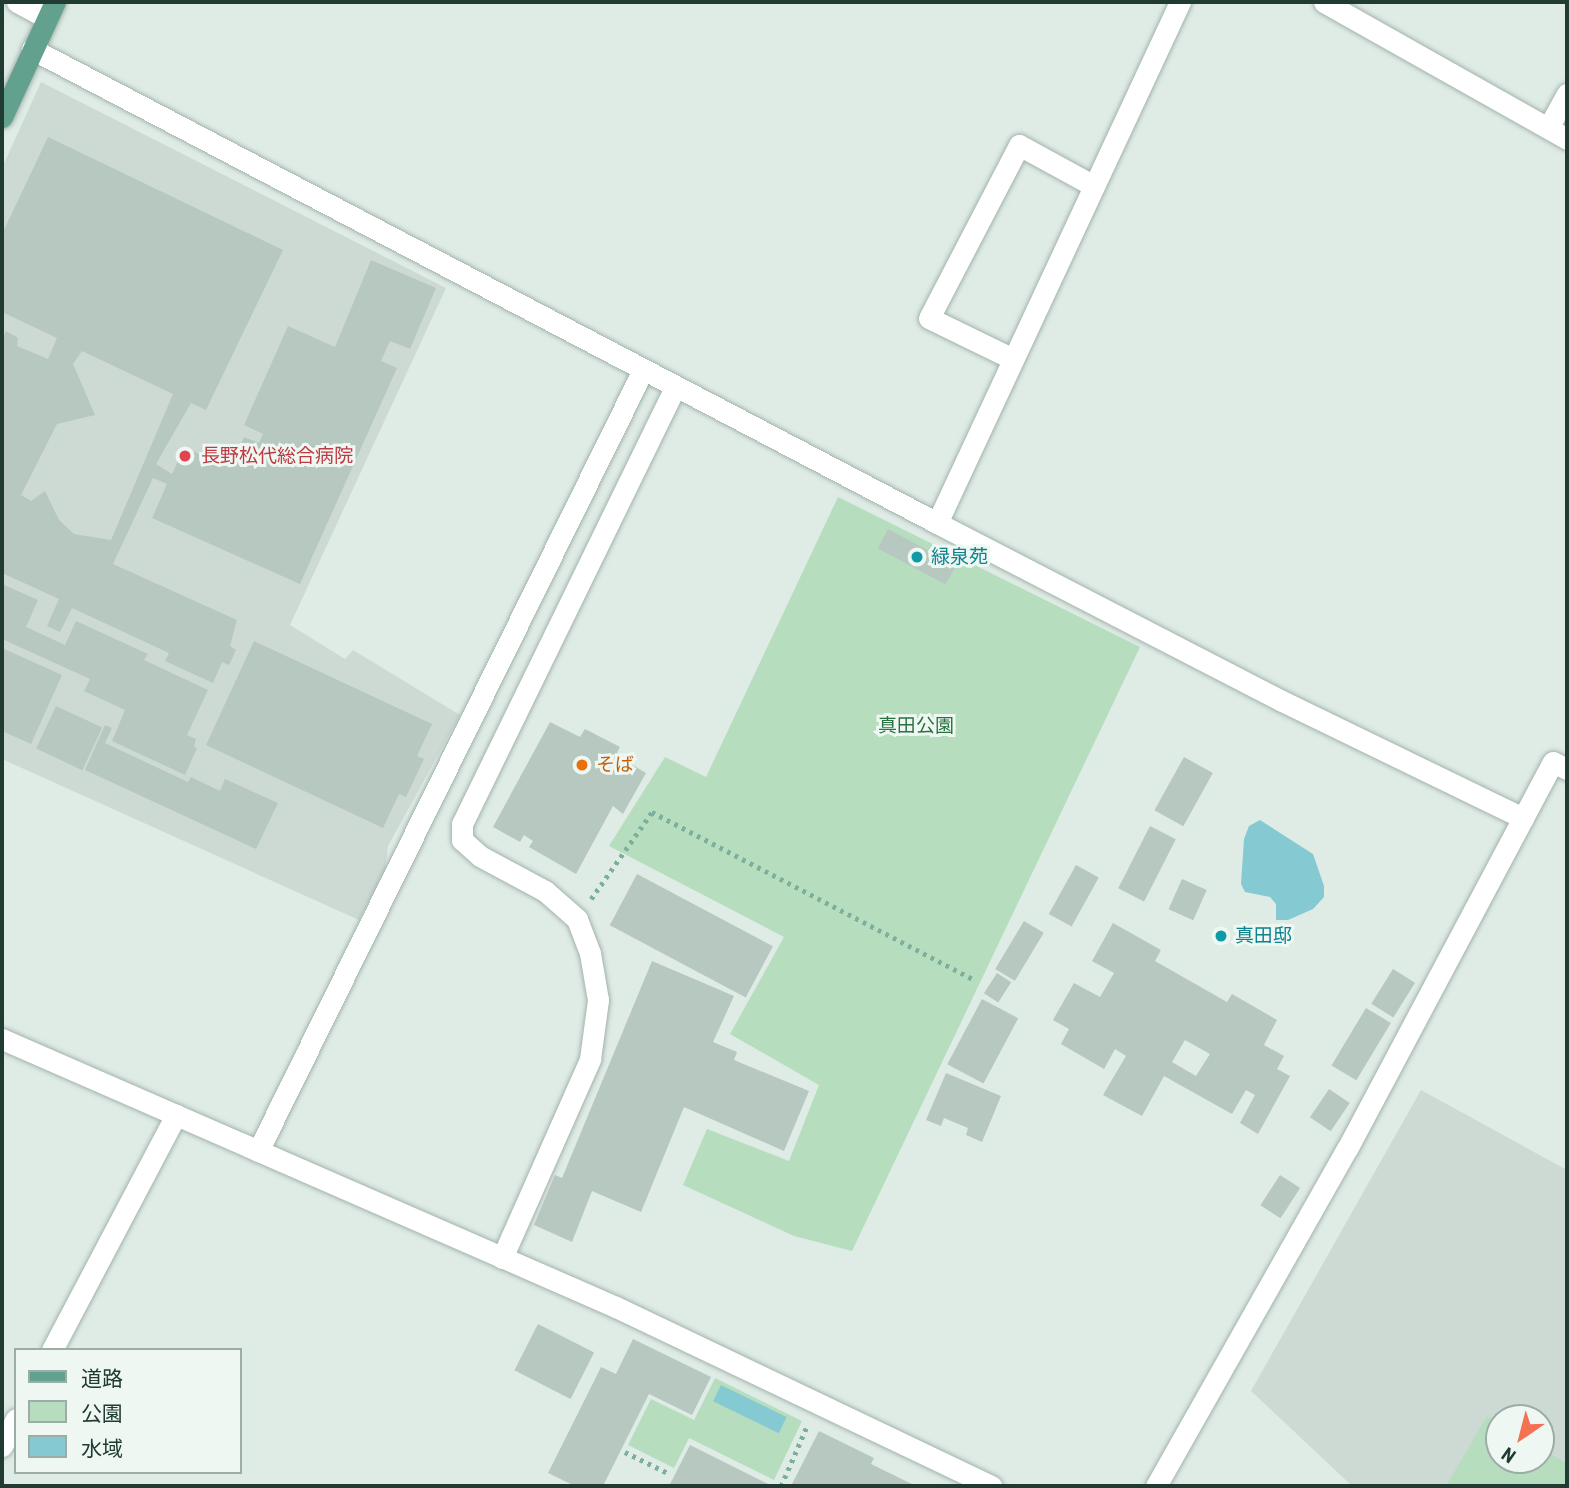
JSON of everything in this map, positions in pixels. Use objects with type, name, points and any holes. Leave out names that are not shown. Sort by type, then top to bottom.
[{"type":"main road","points":[[2,117],[51,10]]},
{"type":"street","points":[[17,2],[51,10]]},
{"type":"street","points":[[937,523],[1180,2]]},
{"type":"street","points":[[1324,2],[1567,139]]},
{"type":"street","points":[[33,49],[937,523],[1282,701],[1523,818]]},
{"type":"street","points":[[1548,128],[1567,94]]},
{"type":"street","points":[[1013,359],[929,318],[1019,145],[1094,186]]},
{"type":"street","points":[[258,1151],[643,370]]},
{"type":"street","points":[[502,1258],[590,1059],[598,1000],[590,953],[577,919],[545,891],[480,856],[462,840],[462,824],[675,387]]},
{"type":"street","points":[[1156,1486],[1347,1149],[1553,762],[1567,769]]},
{"type":"street","points":[[2,1039],[616,1307],[992,1486]]},
{"type":"street","points":[[53,1348],[176,1115]]},
{"type":"street","points":[[2,1446],[14,1423]]},
{"type":"path","points":[[577,919],[652,812],[973,979]]},
{"type":"path","points":[[781,1486],[817,1403]]},
{"type":"path","points":[[625,1452],[670,1474]]},
{"type":"shaded area","name":"長野松代総合病院","points":[[41,82],[446,288],[290,625],[345,659],[353,650],[460,715],[388,846],[385,870],[359,920],[2,759],[2,168]]},
{"type":"shaded area","points":[[1421,1090],[1567,1170],[1567,1486],[1352,1486],[1251,1391]]},
{"type":"green space","name":"真田公園","points":[[838,497],[1140,647],[852,1251],[794,1236],[683,1185],[707,1129],[789,1161],[819,1085],[730,1034],[784,937],[609,846],[665,757],[706,777]]},
{"type":"green space","points":[[715,1378],[802,1421],[774,1480],[689,1438],[674,1468],[628,1445],[651,1399],[694,1420]]},
{"type":"green space","points":[[1485,1419],[1485,1474],[1555,1474],[1555,1457],[1567,1464],[1567,1486],[1446,1486]]},
{"type":"water","points":[[1260,820],[1313,854],[1324,886],[1324,897],[1313,909],[1288,920],[1276,920],[1276,904],[1270,897],[1245,892],[1241,884],[1244,839],[1249,826]]},
{"type":"water","points":[[721,1385],[787,1417],[779,1433],[713,1401]]},
{"type":"building","points":[[48,137],[283,250],[206,410],[191,403],[156,464],[172,474],[184,447],[230,468],[244,437],[259,443],[263,434],[244,425],[288,326],[335,347],[371,260],[436,288],[410,349],[390,341],[381,361],[397,368],[300,584],[152,518],[167,484],[153,478],[113,564],[237,620],[230,646],[236,650],[229,665],[222,662],[213,683],[165,661],[169,653],[72,608],[60,632],[47,626],[59,599],[2,573],[2,341],[6,331],[18,338],[17,346],[48,359],[57,338],[2,312],[2,234]],"holes":[[[82,351],[173,394],[111,540],[74,534],[59,520],[45,491],[31,501],[21,495],[57,424],[95,415],[73,364]]]},
{"type":"building","name":"緑泉苑","points":[[888,529],[956,565],[946,585],[878,548]]},
{"type":"building","points":[[2,584],[38,600],[26,627],[65,645],[76,621],[148,654],[144,660],[208,690],[187,735],[196,739],[194,747],[197,748],[185,775],[112,741],[125,710],[84,691],[90,679],[2,639]]},
{"type":"building","points":[[254,641],[432,724],[417,756],[424,759],[406,797],[399,794],[383,828],[206,745]]},
{"type":"building","points":[[2,648],[62,675],[31,744],[2,731]]},
{"type":"building","points":[[56,706],[102,728],[82,770],[36,749]]},
{"type":"building","points":[[550,722],[580,737],[585,729],[620,747],[616,755],[646,773],[623,814],[613,806],[576,874],[529,847],[533,841],[524,835],[520,842],[493,827]]},
{"type":"building","points":[[105,725],[112,728],[105,743],[188,782],[191,777],[220,791],[225,779],[278,803],[256,849],[85,770]]},
{"type":"building","points":[[1184,757],[1213,773],[1183,826],[1154,810]]},
{"type":"building","points":[[1150,826],[1176,839],[1144,902],[1118,888]]},
{"type":"building","points":[[1076,865],[1099,878],[1072,927],[1049,914]]},
{"type":"building","points":[[637,874],[773,946],[746,998],[610,925]]},
{"type":"building","points":[[1182,879],[1207,890],[1193,920],[1169,909]]},
{"type":"building","points":[[1024,921],[1044,933],[1015,981],[995,969]]},
{"type":"building","points":[[1113,923],[1161,950],[1155,961],[1227,1002],[1232,994],[1277,1020],[1264,1045],[1284,1056],[1277,1069],[1290,1076],[1258,1134],[1240,1123],[1255,1095],[1246,1090],[1232,1114],[1164,1076],[1142,1116],[1103,1095],[1126,1056],[1115,1049],[1104,1069],[1061,1044],[1069,1029],[1053,1020],[1074,983],[1100,997],[1114,973],[1092,961]],"holes":[[[1185,1040],[1210,1054],[1196,1076],[1172,1062]]]},
{"type":"building","points":[[652,961],[734,996],[713,1042],[737,1052],[734,1060],[809,1091],[784,1151],[684,1107],[641,1212],[592,1191],[572,1242],[534,1225],[555,1175],[562,1178]]},
{"type":"building","points":[[1393,969],[1415,983],[1393,1018],[1371,1004]]},
{"type":"building","points":[[997,973],[1011,982],[998,1002],[984,993]]},
{"type":"building","points":[[982,999],[1018,1018],[983,1084],[947,1064]]},
{"type":"building","points":[[1366,1008],[1391,1023],[1356,1080],[1331,1065]]},
{"type":"building","points":[[946,1073],[1001,1096],[982,1142],[966,1135],[968,1128],[944,1118],[941,1126],[926,1120]]},
{"type":"building","points":[[1329,1089],[1350,1103],[1331,1131],[1310,1117]]},
{"type":"building","points":[[1280,1175],[1300,1188],[1281,1218],[1260,1205]]},
{"type":"building","points":[[538,1324],[594,1353],[571,1399],[514,1370]]},
{"type":"building","points":[[633,1339],[711,1377],[692,1415],[649,1394],[603,1486],[575,1486],[548,1473],[601,1367],[616,1374]]},
{"type":"building","points":[[819,1431],[874,1458],[871,1464],[916,1486],[791,1486]]},
{"type":"building","points":[[690,1445],[772,1486],[669,1486]]},
{"type":"place","name":"長野松代総合病院","points":[[185,456]]},
{"type":"place","name":"緑泉苑","points":[[917,557]]},
{"type":"place","name":"そば","points":[[582,765]]},
{"type":"place","name":"真田邸","points":[[1221,936]]}]
